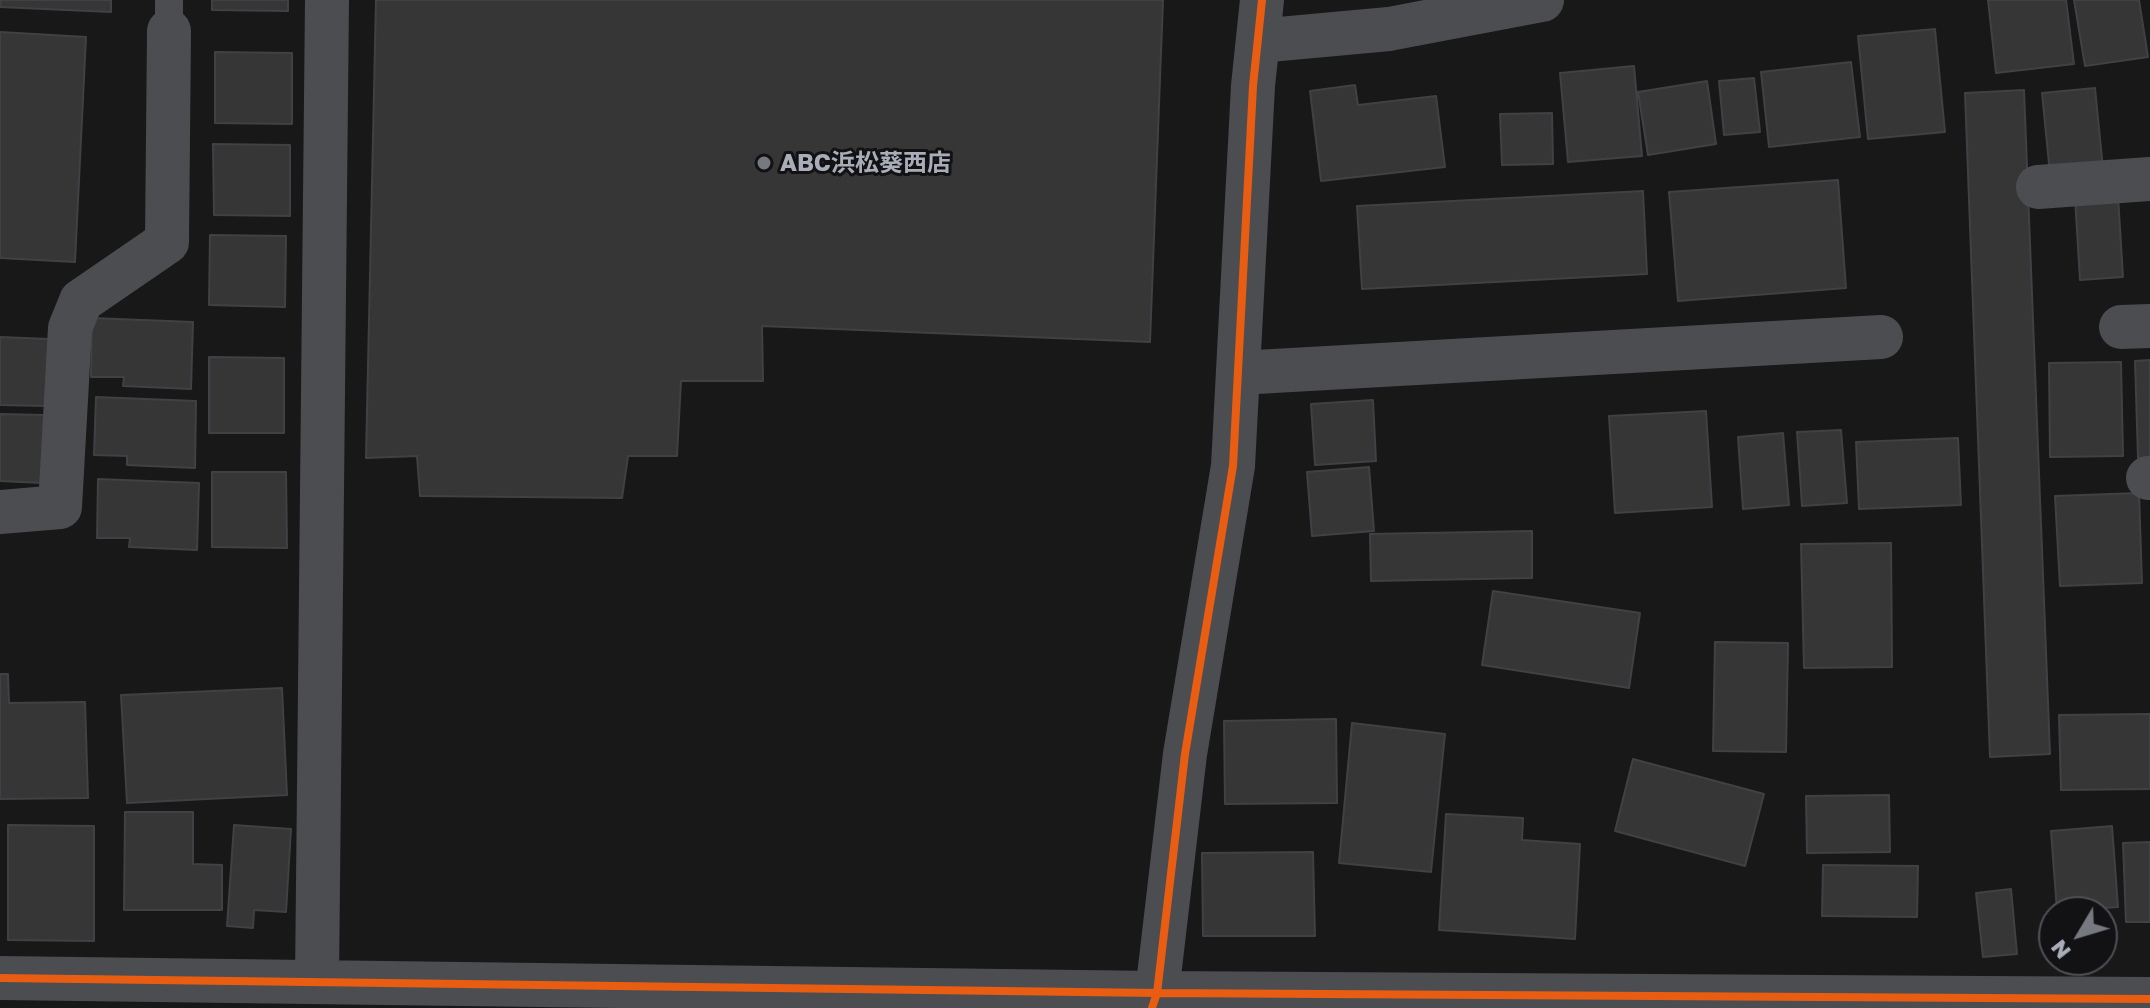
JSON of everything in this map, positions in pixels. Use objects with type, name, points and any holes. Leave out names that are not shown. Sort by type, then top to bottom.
[{"type":"street","points":[[317,981],[327,0]]},
{"type":"street","points":[[1154,1000],[1185,754],[1233,466],[1253,86],[1260,20],[1389,29],[1542,0]]},
{"type":"street","points":[[0,512],[60,507],[70,328],[81,301],[167,242],[169,16]]},
{"type":"street","points":[[2038,187],[2150,179]]},
{"type":"street","points":[[1238,373],[1881,337]]},
{"type":"street","points":[[0,978],[317,981],[430,995],[1931,1002],[2150,999]]},
{"type":"building","points":[[1,0],[111,0],[111,12],[0,7]]},
{"type":"building","points":[[212,0],[288,0],[288,11],[212,10]]},
{"type":"building","name":"ABC浜松葵西店","points":[[376,0],[1163,0],[1150,342],[762,326],[763,381],[681,381],[677,456],[628,456],[622,498],[420,496],[417,456],[366,458]]},
{"type":"building","points":[[1988,0],[2066,0],[2074,64],[1996,73]]},
{"type":"building","points":[[2074,0],[2139,0],[2148,57],[2085,66]]},
{"type":"building","points":[[1935,29],[1945,132],[1868,139],[1858,36]]},
{"type":"building","points":[[0,32],[86,37],[75,262],[0,258]]},
{"type":"building","points":[[215,52],[292,53],[292,124],[215,123]]},
{"type":"building","points":[[1851,62],[1860,137],[1769,147],[1761,72]]},
{"type":"building","points":[[1634,66],[1642,156],[1568,162],[1560,73]]},
{"type":"building","points":[[1754,78],[1760,132],[1724,135],[1719,81]]},
{"type":"building","points":[[1707,81],[1716,144],[1648,155],[1638,92]]},
{"type":"building","points":[[1355,85],[1358,105],[1436,96],[1445,167],[1321,181],[1310,91]]},
{"type":"building","points":[[2095,88],[2103,169],[2050,174],[2042,93]]},
{"type":"building","points":[[2024,90],[2050,754],[1990,757],[1965,93]]},
{"type":"building","points":[[1552,113],[1553,164],[1502,165],[1500,114]]},
{"type":"building","points":[[213,144],[290,145],[290,216],[214,215]]},
{"type":"building","points":[[1838,180],[1846,288],[1678,301],[1669,192]]},
{"type":"building","points":[[1643,191],[1647,274],[1362,289],[1357,206]]},
{"type":"building","points":[[2118,196],[2123,277],[2080,280],[2075,198]]},
{"type":"building","points":[[210,235],[286,236],[285,307],[209,305]]},
{"type":"building","points":[[92,318],[193,322],[191,389],[123,386],[124,377],[91,377]]},
{"type":"building","points":[[0,337],[49,339],[47,406],[0,405]]},
{"type":"building","points":[[209,357],[284,358],[284,433],[209,433]]},
{"type":"building","points":[[2150,360],[2150,457],[2138,458],[2135,361]]},
{"type":"building","points":[[2121,362],[2123,456],[2050,457],[2049,363]]},
{"type":"building","points":[[96,397],[196,401],[195,468],[127,465],[127,456],[94,455]]},
{"type":"building","points":[[1373,400],[1376,461],[1315,465],[1311,404]]},
{"type":"building","points":[[1706,411],[1712,507],[1615,513],[1609,416]]},
{"type":"building","points":[[0,414],[44,415],[43,483],[0,481]]},
{"type":"building","points":[[1841,430],[1847,503],[1802,506],[1797,432]]},
{"type":"building","points":[[1783,433],[1789,505],[1743,509],[1738,437]]},
{"type":"building","points":[[1958,438],[1961,505],[1859,509],[1856,442]]},
{"type":"building","points":[[1369,467],[1374,531],[1312,536],[1307,472]]},
{"type":"building","points":[[212,472],[286,472],[287,548],[212,547]]},
{"type":"building","points":[[98,479],[199,483],[197,550],[129,547],[130,538],[97,538]]},
{"type":"building","points":[[2139,493],[2142,583],[2060,586],[2055,496]]},
{"type":"building","points":[[1532,531],[1532,578],[1371,581],[1370,534]]},
{"type":"building","points":[[1891,543],[1892,667],[1804,668],[1801,544]]},
{"type":"building","points":[[1493,591],[1640,613],[1629,688],[1482,665]]},
{"type":"building","points":[[1715,642],[1788,643],[1786,752],[1713,751]]},
{"type":"building","points":[[0,674],[8,674],[9,703],[85,702],[88,798],[0,799]]},
{"type":"building","points":[[282,688],[287,795],[127,803],[121,695]]},
{"type":"building","points":[[2150,714],[2150,789],[2061,790],[2059,715]]},
{"type":"building","points":[[1336,719],[1337,803],[1225,804],[1224,721]]},
{"type":"building","points":[[1352,723],[1445,734],[1431,872],[1339,863]]},
{"type":"building","points":[[1633,759],[1764,794],[1745,866],[1615,831]]},
{"type":"building","points":[[1889,795],[1890,852],[1807,853],[1806,796]]},
{"type":"building","points":[[125,812],[193,812],[193,864],[222,865],[222,910],[124,910]]},
{"type":"building","points":[[1446,814],[1523,818],[1522,840],[1580,844],[1575,939],[1439,930]]},
{"type":"building","points":[[8,825],[94,826],[94,941],[8,940]]},
{"type":"building","points":[[234,825],[291,829],[286,912],[254,910],[253,928],[227,926]]},
{"type":"building","points":[[2112,826],[2117,896],[2056,896],[2051,831]]},
{"type":"building","points":[[2150,842],[2150,922],[2126,922],[2123,843]]},
{"type":"building","points":[[1313,852],[1315,936],[1203,936],[1202,853]]},
{"type":"building","points":[[1823,865],[1918,866],[1917,917],[1822,916]]},
{"type":"building","points":[[2011,889],[2017,954],[1983,957],[1976,893]]},
{"type":"cycle path","points":[[1152,1008],[1157,993],[1185,754],[1233,466],[1253,86],[1262,0]]},
{"type":"cycle path","points":[[0,978],[1157,993],[2150,999]]},
{"type":"place","name":"ABC浜松葵西店","points":[[764,163]]}]
